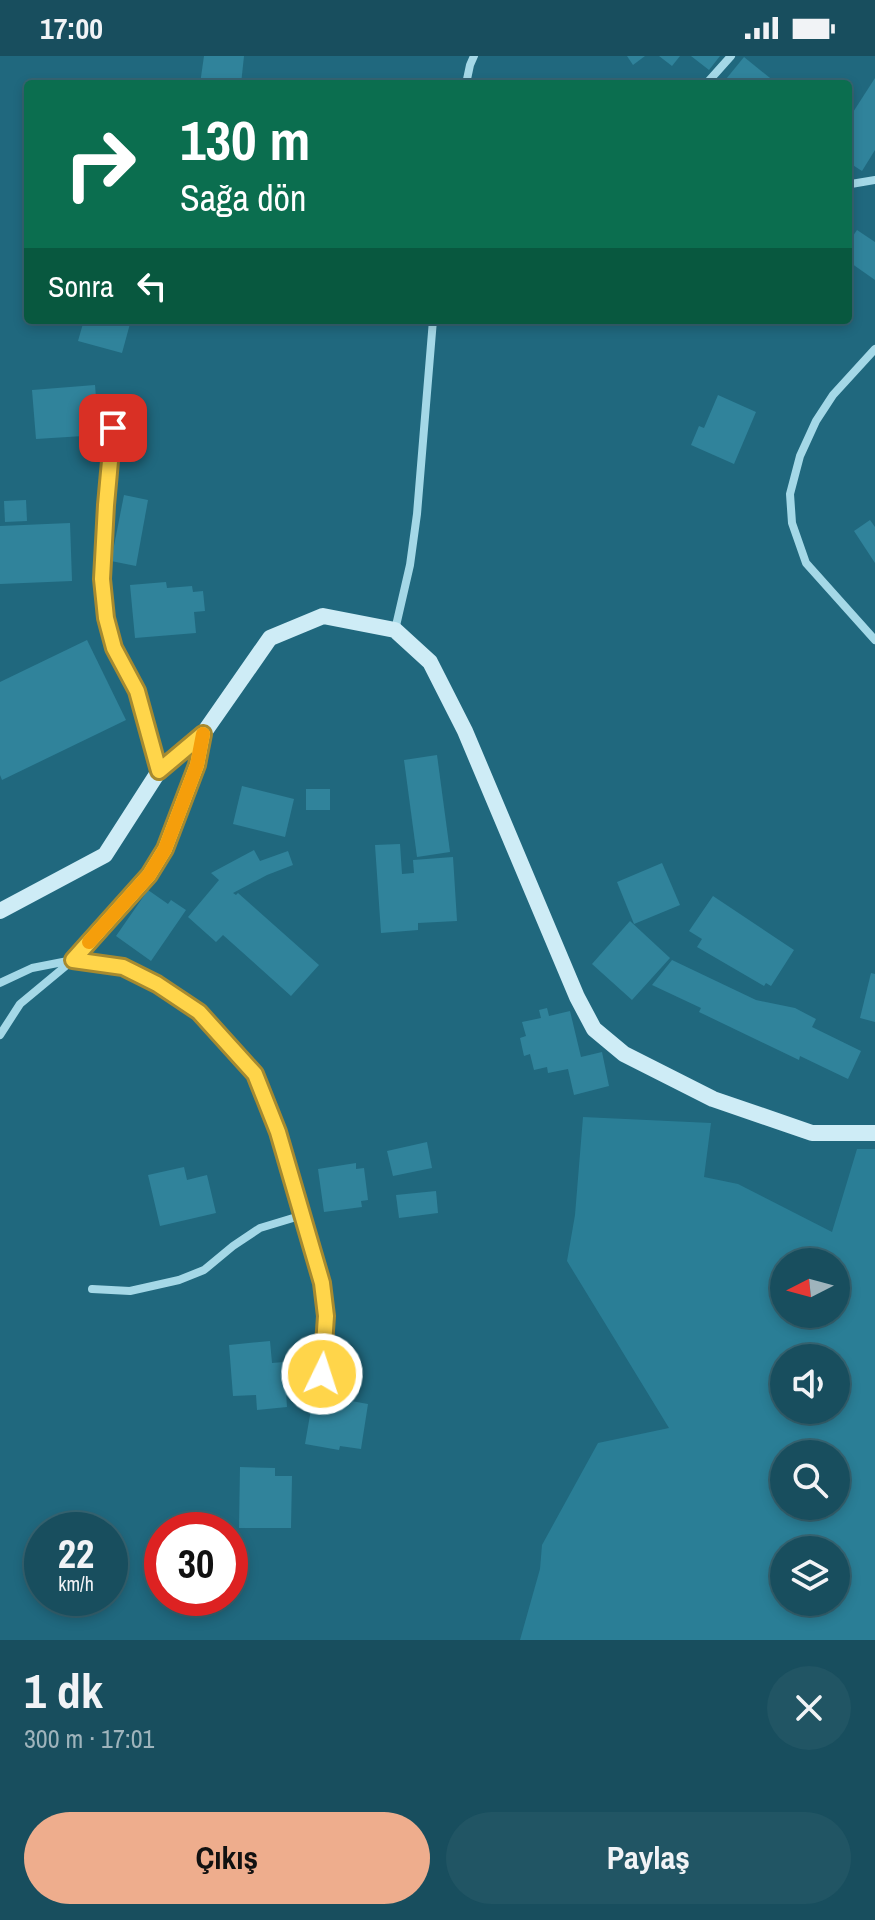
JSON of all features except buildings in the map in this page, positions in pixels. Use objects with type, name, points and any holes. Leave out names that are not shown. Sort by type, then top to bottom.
[{"type":"street","points":[[467,80],[474,56]]},
{"type":"street","points":[[710,80],[731,56]]},
{"type":"street","points":[[852,184],[875,180]]},
{"type":"street","points":[[395,630],[410,565],[417,514],[433,324]]},
{"type":"street","points":[[875,349],[833,395],[816,421],[800,456],[790,494],[792,523],[806,563],[875,640]]},
{"type":"street","points":[[116,402],[102,579],[106,618],[114,648],[137,691],[159,771]]},
{"type":"street","points":[[0,911],[105,855],[159,771],[203,734],[270,638],[323,616],[395,630],[430,662],[465,731],[577,997],[594,1029],[624,1054],[713,1099],[812,1133],[875,1133]]},
{"type":"street","points":[[0,1035],[20,1004],[73,960],[149,875],[165,849],[197,765],[203,734]]},
{"type":"street","points":[[0,983],[32,968],[73,960],[123,967],[157,984],[199,1012],[255,1074],[278,1132],[322,1283],[326,1316],[322,1374]]},
{"type":"street","points":[[92,1289],[130,1291],[179,1280],[204,1270],[260,1228],[303,1215]]},
{"type":"shaded area","points":[[583,1117],[711,1123],[704,1177],[738,1184],[832,1232],[857,1149],[875,1149],[875,1640],[520,1640],[540,1569],[542,1545],[598,1443],[669,1428],[567,1261],[575,1215]]},
{"type":"slow traffic","points":[[89,942],[149,875],[165,849],[197,765],[203,734]]},
{"type":"route","points":[[113,428],[102,579],[106,618],[114,648],[137,691],[159,771],[203,734],[197,765],[165,849],[149,875],[73,960],[123,967],[157,984],[199,1012],[255,1074],[278,1132],[322,1283],[326,1316],[322,1374]]}]
